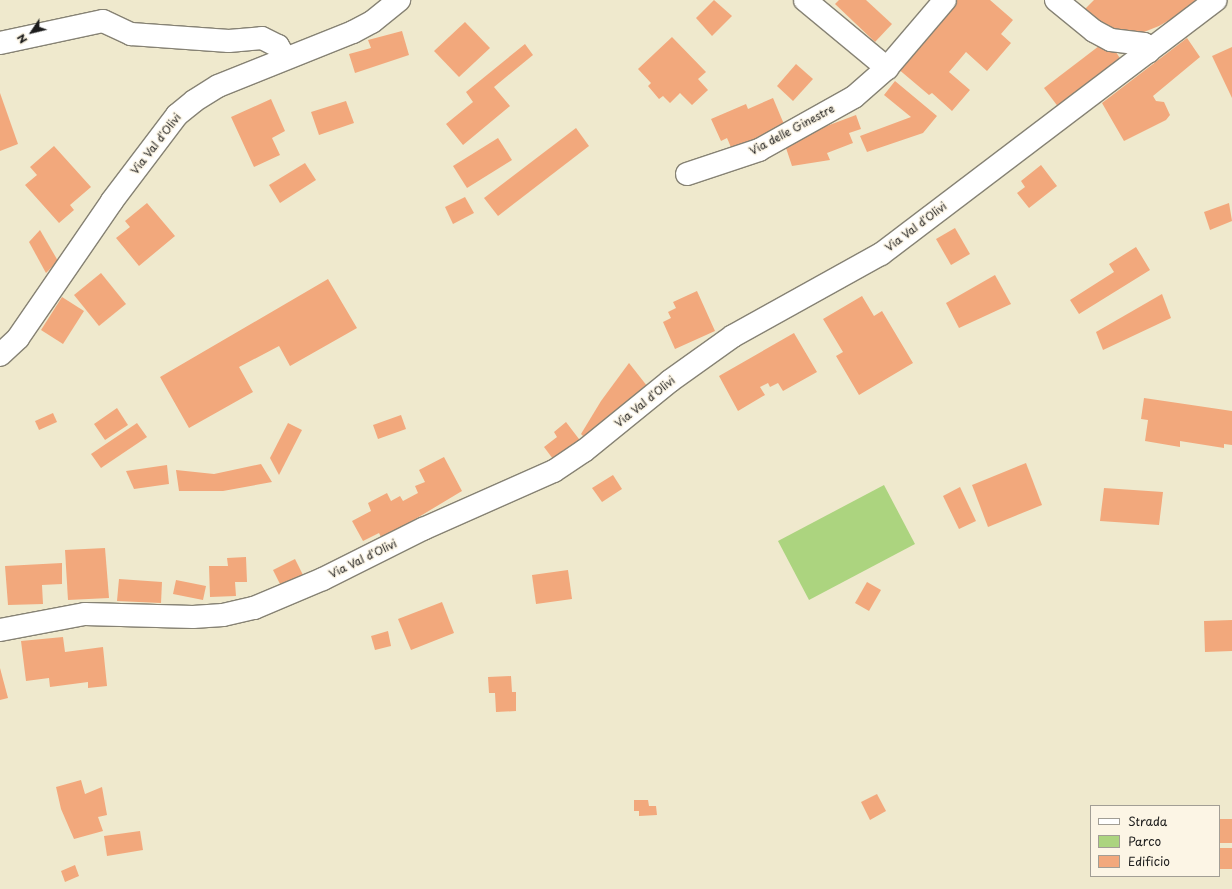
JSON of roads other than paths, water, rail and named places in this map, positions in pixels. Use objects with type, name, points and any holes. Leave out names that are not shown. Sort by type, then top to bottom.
[{"type":"street","name":"Via Val d'Olivi","points":[[0,355],[18,338],[112,201],[177,116],[194,101],[218,86],[372,22],[398,0]]},
{"type":"street","points":[[806,0],[887,68]]},
{"type":"street","name":"Via delle Ginestre","points":[[687,174],[759,150],[854,97],[887,68],[945,0]]},
{"type":"street","points":[[1056,0],[1094,31],[1111,40],[1144,44],[1149,52]]},
{"type":"street","name":"Via Val d'Olivi","points":[[0,630],[85,614],[193,617],[223,615],[254,608],[323,579],[423,529],[554,471],[584,451],[670,381],[732,336],[881,254],[1216,0]]},
{"type":"street","points":[[0,43],[103,22],[131,34],[229,41],[262,38],[278,46],[286,58]]}]
